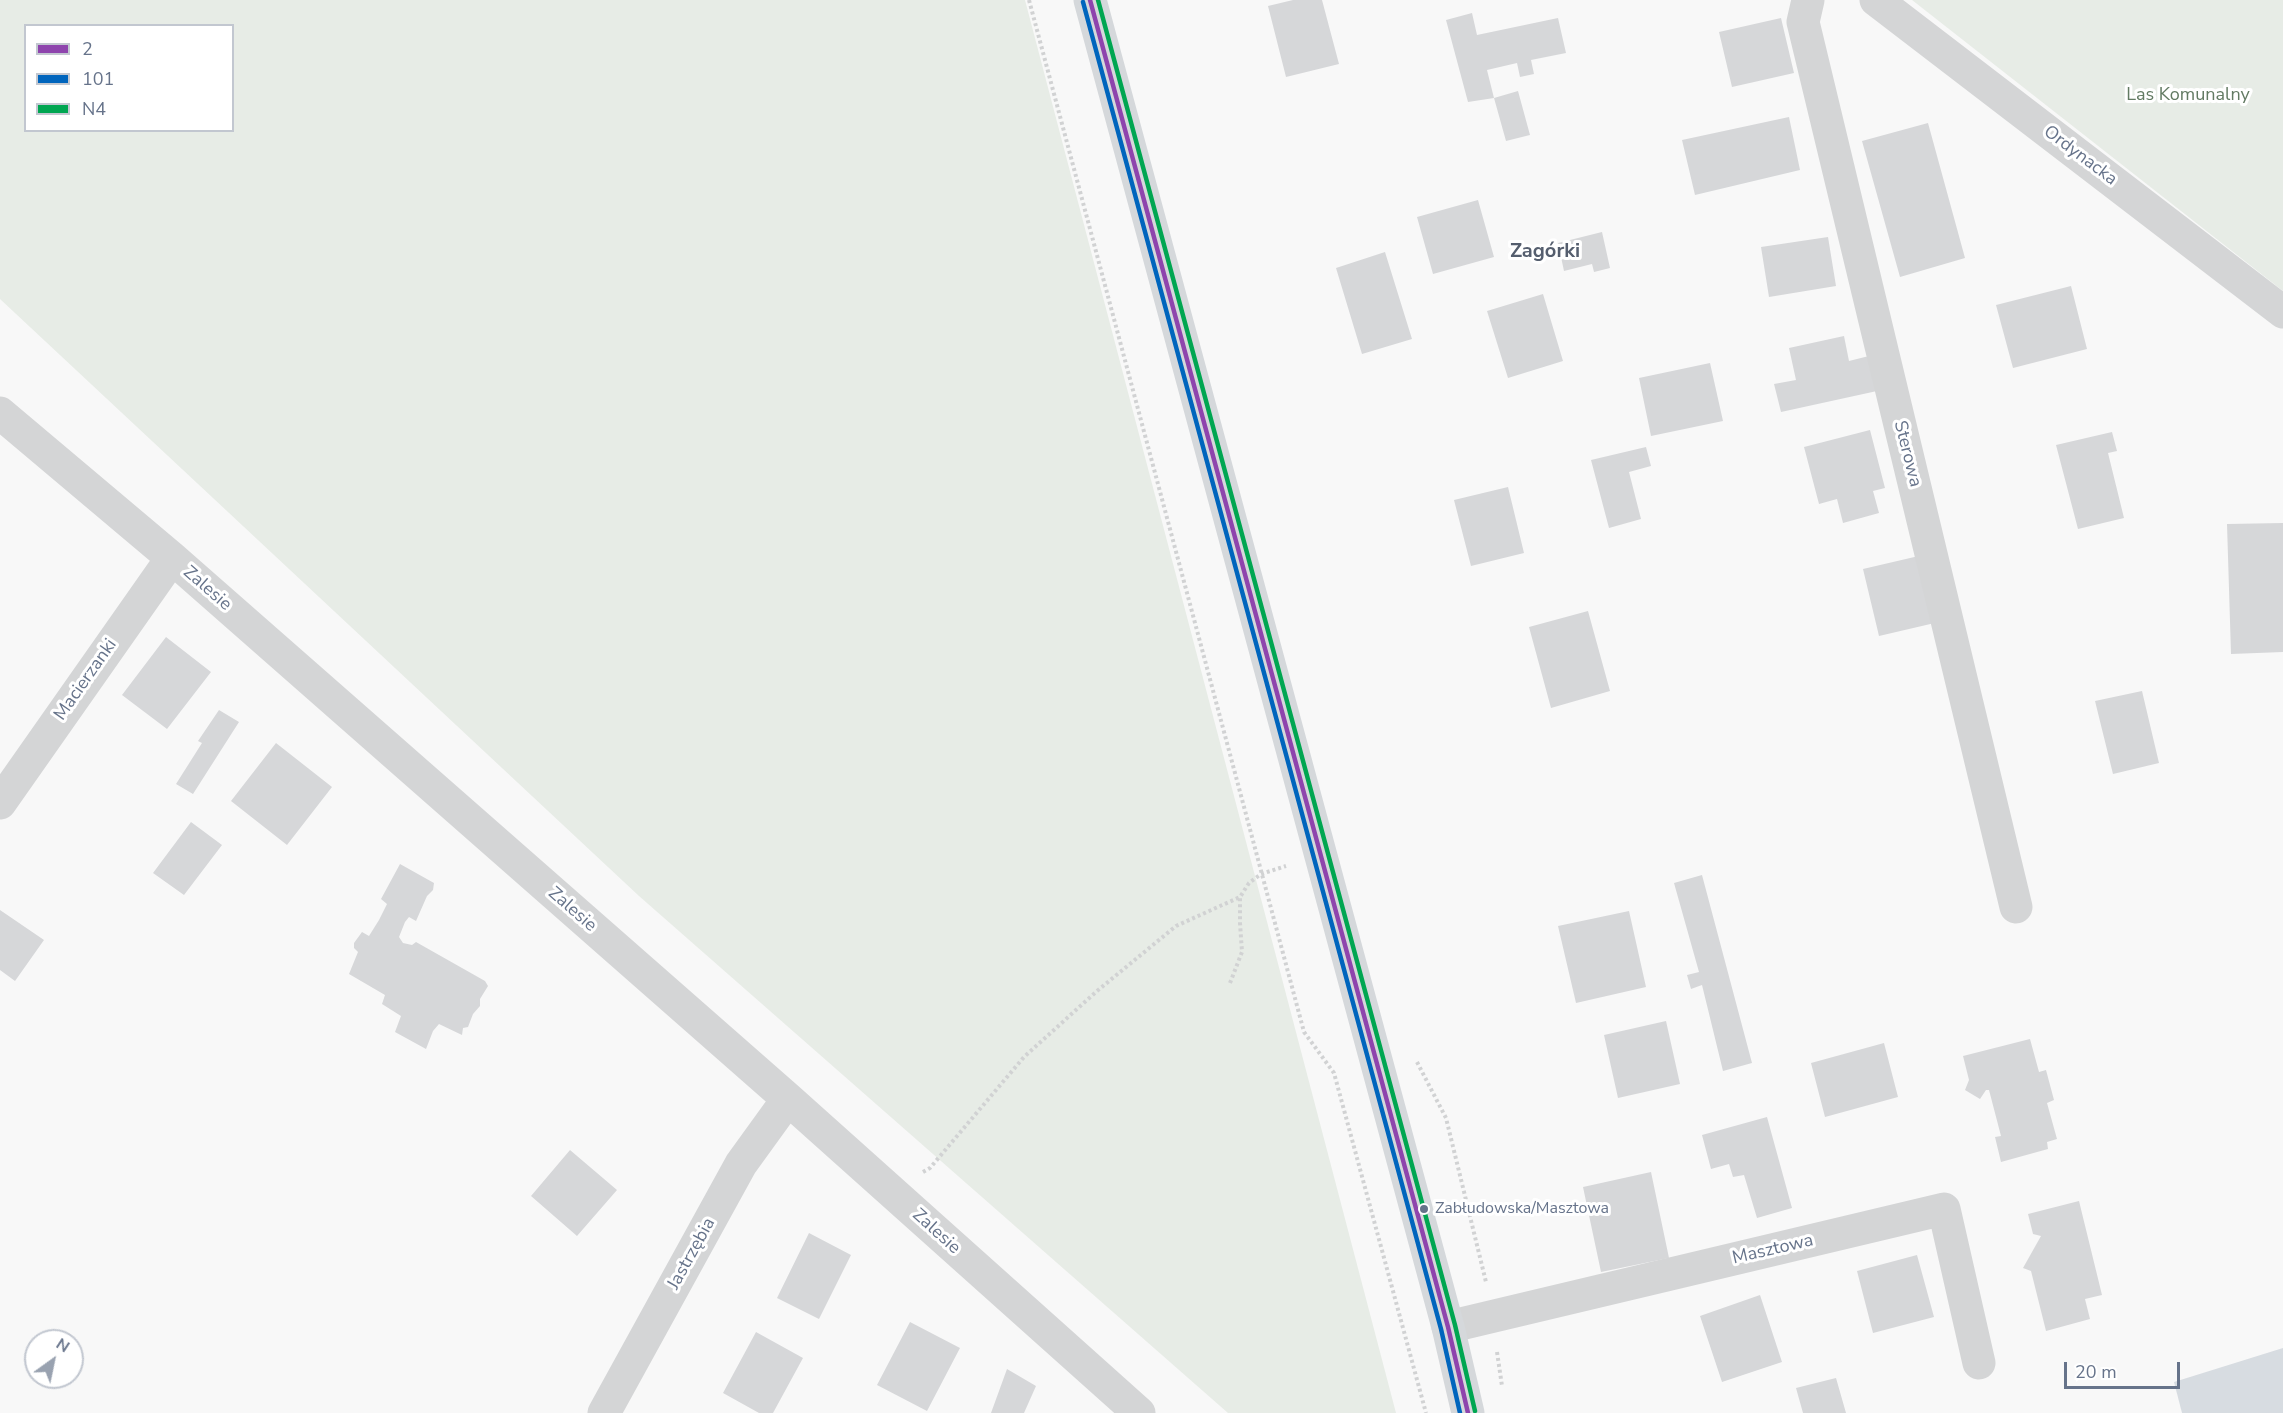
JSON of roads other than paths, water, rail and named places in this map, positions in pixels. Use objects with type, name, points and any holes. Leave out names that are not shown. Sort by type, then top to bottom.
[{"type":"highway","points":[[1090,0],[1448,1327],[1468,1413]]},
{"type":"street","name":"Sterowa","points":[[1808,0],[1803,22],[2016,907]]},
{"type":"street","name":"Ordynacka","points":[[1876,0],[2283,312]]},
{"type":"street","name":"Zalesie","points":[[0,413],[172,558],[788,1099],[1139,1413]]},
{"type":"street","name":"Macierzanki","points":[[0,802],[172,558]]},
{"type":"street","name":"Jastrzębia","points":[[604,1413],[741,1164],[788,1099]]},
{"type":"street","name":"Masztowa","points":[[1448,1327],[1944,1209],[1979,1363]]},
{"type":"place","name":"Zabłudowska/Masztowa","points":[[1424,1209]]},
{"type":"district","name":"Zagórki","points":[[1545,252]]},
{"type":"park label","name":"Las Komunalny","points":[[2188,96]]}]
